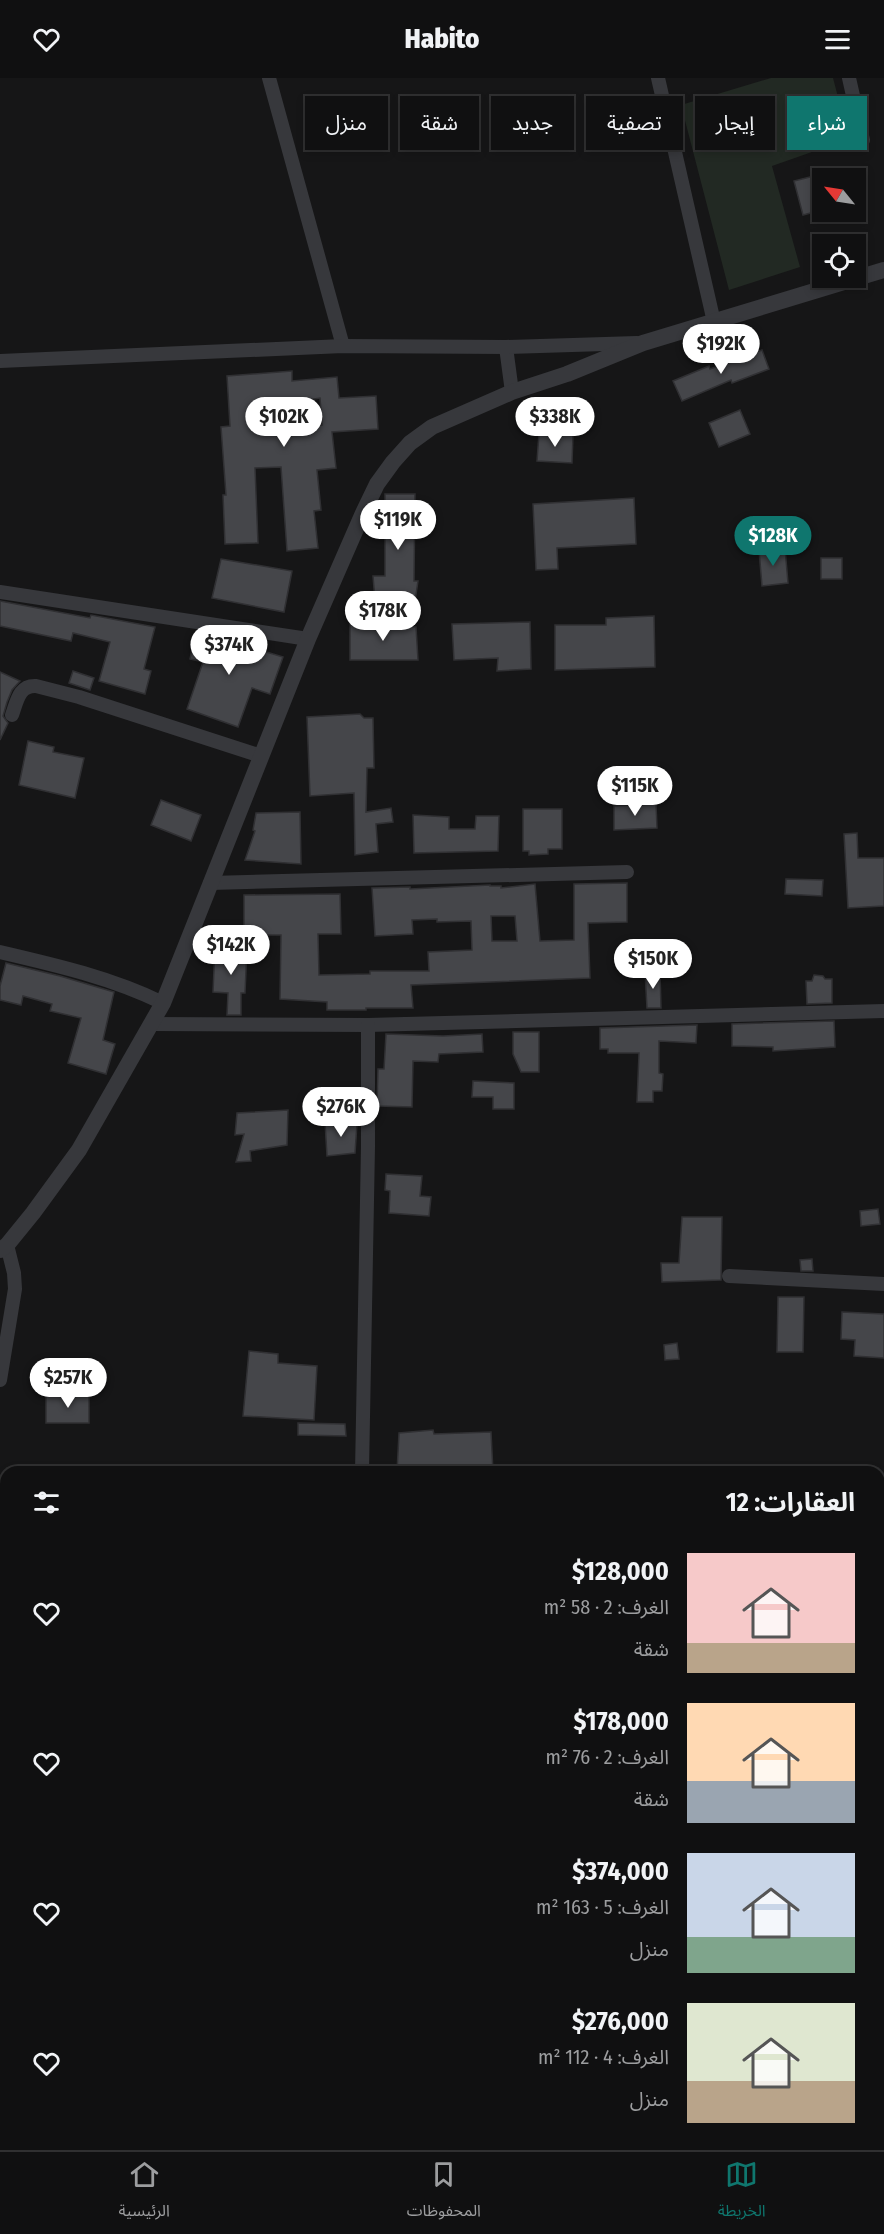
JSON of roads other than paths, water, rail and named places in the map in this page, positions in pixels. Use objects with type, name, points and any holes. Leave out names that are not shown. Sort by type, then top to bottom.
[{"type":"street","points":[[269,78],[344,346]]},
{"type":"street","points":[[658,78],[714,322]]},
{"type":"street","points":[[849,78],[853,96]]},
{"type":"street","points":[[0,1380],[15,1289],[14,1273],[3,1247],[56,1183],[79,1150],[163,1003],[308,639],[363,513],[377,484],[393,462],[410,442],[432,427],[512,392],[567,374],[642,343],[884,270]]},
{"type":"street","points":[[0,361],[344,346],[506,347],[642,343]]},
{"type":"street","points":[[506,347],[512,392]]},
{"type":"street","points":[[0,592],[308,639]]},
{"type":"street","points":[[12,715],[20,692],[30,686],[36,686],[79,697],[261,756]]},
{"type":"street","points":[[210,883],[627,872]]},
{"type":"street","points":[[0,952],[114,982],[163,1003]]},
{"type":"street","points":[[152,1024],[368,1024],[884,1011]]},
{"type":"street","points":[[362,1466],[368,1024]]},
{"type":"street","points":[[729,1276],[884,1284]]}]
